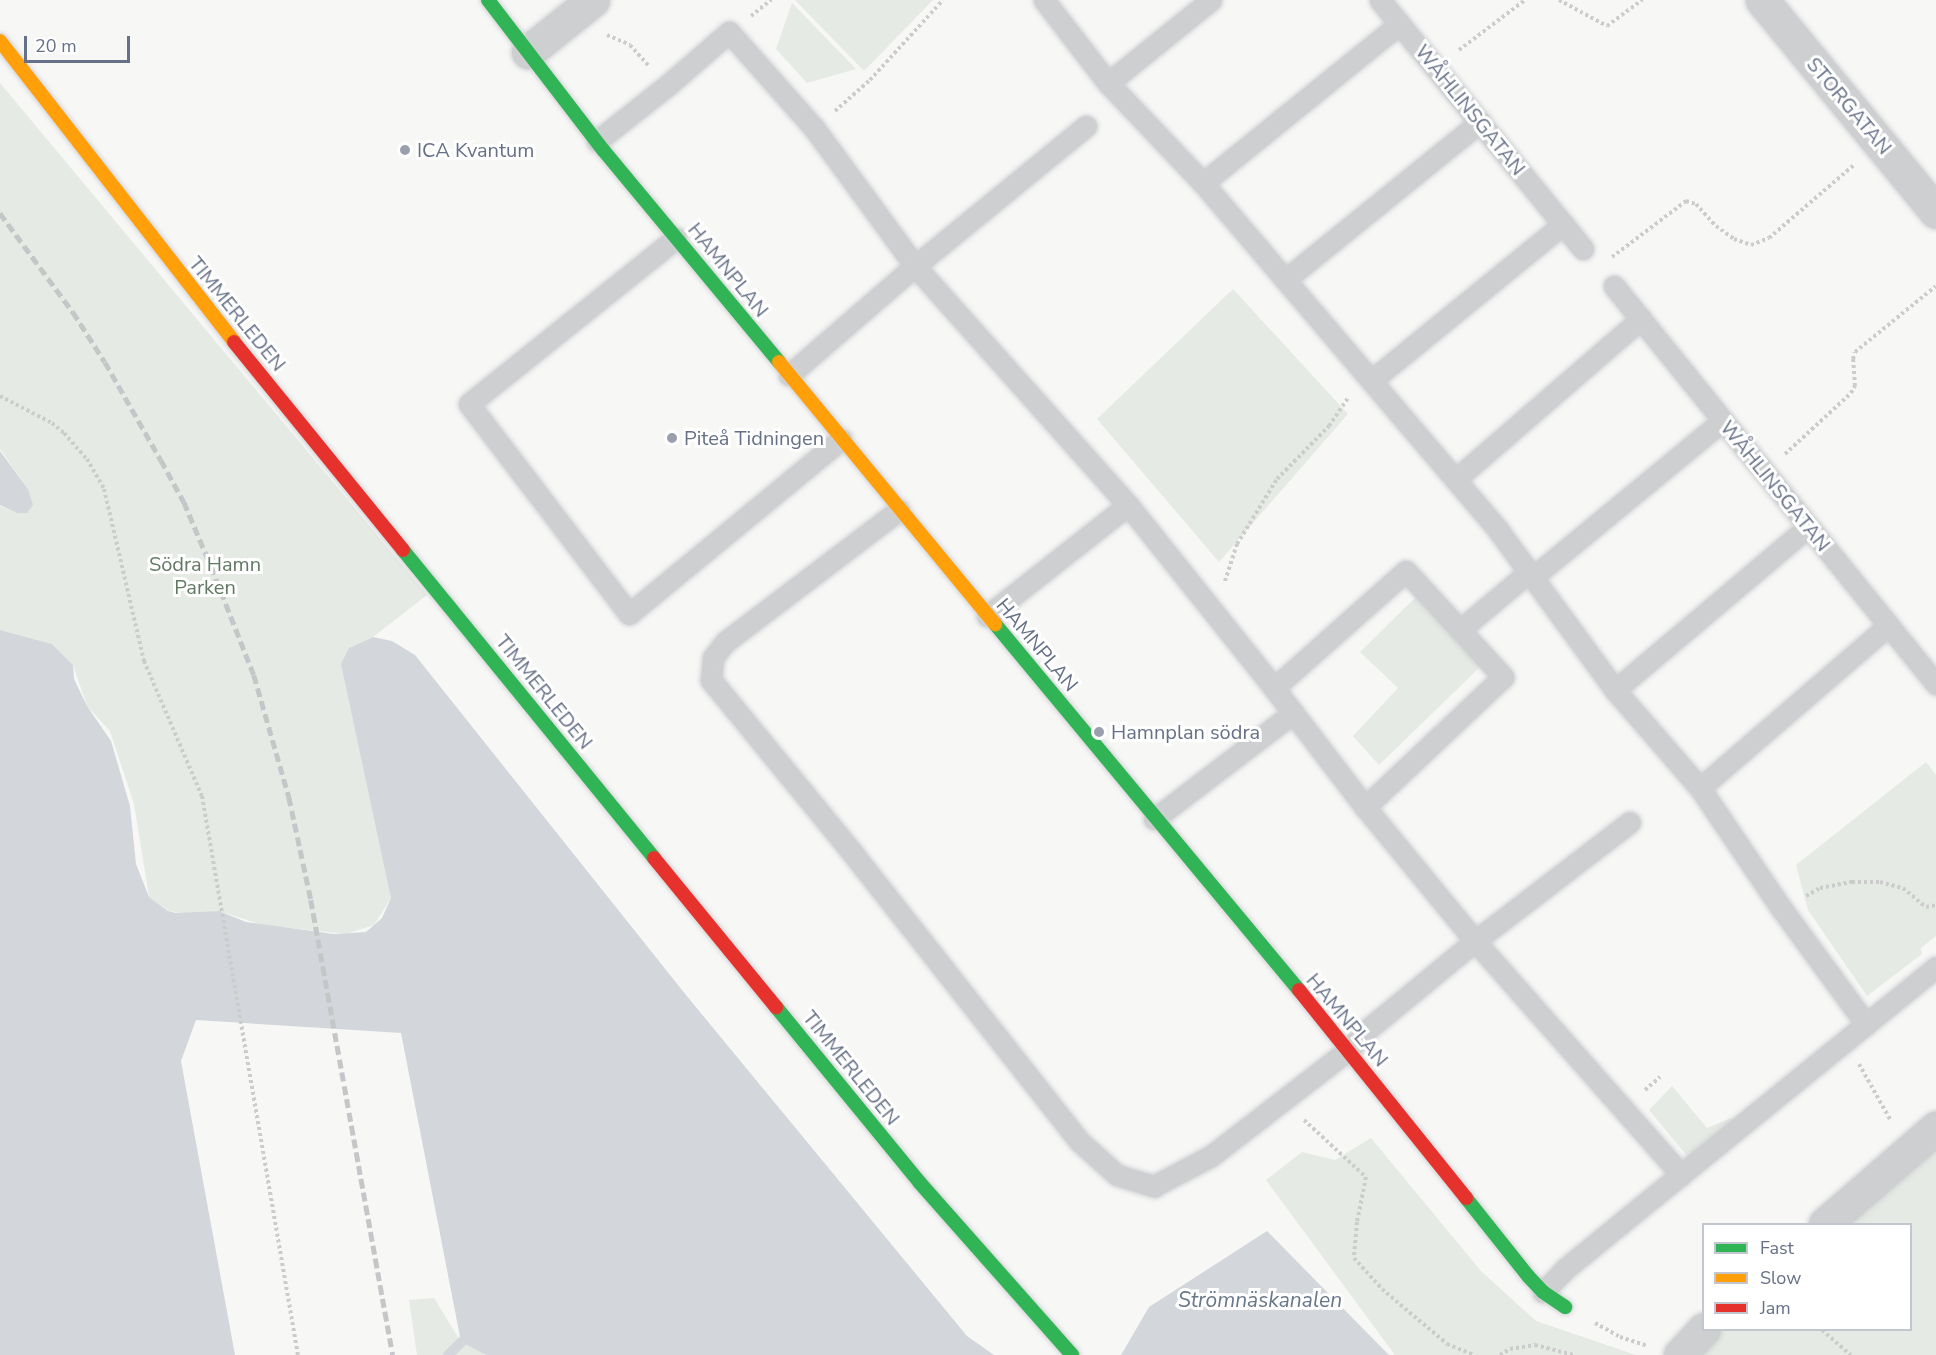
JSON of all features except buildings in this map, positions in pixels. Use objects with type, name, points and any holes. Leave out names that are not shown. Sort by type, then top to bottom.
[{"type":"street","name":"HAMNPLAN","points":[[488,0],[597,141],[676,238],[1154,819],[1348,1050],[1543,1292],[1565,1307]]},
{"type":"street","points":[[528,52],[593,0]]},
{"type":"street","name":"STORGATAN","points":[[1762,0],[1936,212]]},
{"type":"street","name":"TIMMERLEDEN","points":[[0,41],[166,257],[462,623],[913,1174],[1072,1355]]},
{"type":"street","points":[[1826,1223],[1936,1128]]},
{"type":"street","points":[[1667,1351],[1702,1330]]},
{"type":"lane","points":[[1044,0],[1108,83],[1203,183],[1456,479],[1531,575],[1615,690],[1700,788],[1781,908],[1866,1024]]},
{"type":"lane","points":[[1108,83],[1211,0]]},
{"type":"lane","name":"WÅHLINSGATAN","points":[[1380,0],[1583,249]]},
{"type":"lane","points":[[1203,183],[1399,24]]},
{"type":"lane","points":[[597,141],[668,85],[729,32],[814,129],[915,266],[1128,505],[1274,688],[1365,807],[1474,941],[1681,1175]]},
{"type":"lane","points":[[1286,279],[1480,122]]},
{"type":"lane","points":[[789,375],[915,266],[1086,126]]},
{"type":"lane","points":[[1372,380],[1563,224]]},
{"type":"lane","points":[[676,238],[470,404],[629,614],[841,439]]},
{"type":"lane","name":"WÅHLINSGATAN","points":[[1614,286],[1936,684]]},
{"type":"lane","points":[[1456,479],[1641,319]]},
{"type":"lane","points":[[1461,629],[1722,420]]},
{"type":"lane","points":[[987,616],[1128,505]]},
{"type":"lane","points":[[899,510],[725,642],[713,658],[711,680],[855,855],[1079,1141],[1117,1175],[1154,1186],[1210,1156],[1348,1050],[1367,1030],[1474,941],[1630,822]]},
{"type":"lane","points":[[1615,690],[1808,526]]},
{"type":"lane","points":[[1274,688],[1406,571],[1503,678],[1365,807]]},
{"type":"lane","points":[[1700,788],[1888,626]]},
{"type":"lane","points":[[1154,819],[1293,713]]},
{"type":"lane","points":[[1543,1292],[1565,1269],[1936,967]]},
{"type":"path","points":[[814,129],[870,80],[943,0]]},
{"type":"path","points":[[1436,68],[1525,0]]},
{"type":"path","points":[[1559,0],[1607,26],[1642,0]]},
{"type":"path","points":[[601,34],[630,45]]},
{"type":"path","points":[[1607,261],[1686,201],[1696,204],[1716,226],[1734,240],[1750,245],[1769,238],[1880,143]]},
{"type":"path","points":[[1764,473],[1851,393],[1855,386],[1852,359],[1855,352],[1936,286]]},
{"type":"path","points":[[1221,622],[1226,579],[1238,544],[1278,479],[1329,426],[1353,391]]},
{"type":"path","points":[[0,396],[52,423],[64,433],[87,459],[104,489],[144,661],[202,796],[298,1355]]},
{"type":"path","points":[[1781,908],[1820,888],[1852,882],[1880,882],[1903,888],[1926,907],[1936,905]]},
{"type":"path","points":[[1846,1041],[1904,1145],[1910,1150]]},
{"type":"path","points":[[1281,1101],[1366,1177],[1357,1222],[1354,1258],[1382,1289],[1438,1337],[1447,1344],[1474,1355]]},
{"type":"path","points":[[1565,1307],[1620,1337],[1667,1351]]},
{"type":"path","points":[[1824,1331],[1851,1355]]},
{"type":"path","points":[[1500,1355],[1510,1349],[1535,1345],[1574,1355]]},
{"type":"green space","points":[[795,0],[933,0],[864,71]]},
{"type":"green space","points":[[792,3],[856,69],[807,83],[776,49]]},
{"type":"green space","name":"Södra Hamn Parken","points":[[0,83],[427,595],[373,637],[349,648],[391,898],[374,925],[346,934],[263,925],[219,911],[186,914],[169,911],[149,897],[134,804],[110,731],[87,706],[73,665],[52,644],[0,630],[0,506],[17,513],[27,513],[28,489],[0,449]]},
{"type":"green space","points":[[1233,289],[1348,414],[1219,562],[1097,419]]},
{"type":"green space","points":[[1417,596],[1481,666],[1379,765],[1353,736],[1398,688],[1360,652]]},
{"type":"green space","points":[[1926,762],[1936,775],[1936,936],[1921,948],[1922,954],[1867,996],[1808,910],[1796,865]]},
{"type":"green space","points":[[1672,1086],[1707,1128],[1731,1118],[1736,1125],[1688,1157],[1649,1110]]},
{"type":"green space","points":[[1371,1138],[1481,1271],[1536,1321],[1636,1355],[1395,1355],[1266,1180],[1302,1152],[1335,1160]]},
{"type":"green space","points":[[1936,1147],[1936,1355],[1688,1355],[1717,1331],[1912,1331],[1912,1223],[1844,1223]]},
{"type":"green space","points":[[434,1298],[461,1342],[486,1355],[417,1355],[409,1300]]},
{"type":"water","points":[[0,451],[28,489],[33,505],[27,513],[17,513],[0,505]]},
{"type":"water","points":[[0,630],[52,644],[73,665],[74,679],[87,706],[111,741],[130,806],[136,864],[149,897],[168,911],[176,913],[219,911],[246,922],[334,934],[366,932],[382,918],[391,898],[341,664],[349,648],[373,637],[392,641],[415,655],[686,995],[967,1336],[994,1355],[486,1355],[461,1342],[401,1033],[196,1020],[181,1061],[235,1355],[0,1355]]},
{"type":"water","name":"Strömnäskanalen","points":[[1267,1231],[1389,1355],[1121,1355],[1149,1307]]},
{"type":"waterway","points":[[448,1355],[471,1333]]},
{"type":"railway","points":[[0,213],[73,312],[105,362],[161,460],[184,502],[254,675],[289,797],[311,900],[393,1355]]},
{"type":"traffic: fast","points":[[488,0],[604,151],[779,362]]},
{"type":"traffic: fast","points":[[403,550],[654,858]]},
{"type":"traffic: fast","points":[[995,624],[1299,990]]},
{"type":"traffic: fast","points":[[776,1007],[920,1183],[1072,1355]]},
{"type":"traffic: fast","points":[[1466,1198],[1528,1276],[1543,1292],[1565,1307]]},
{"type":"traffic: slow","points":[[0,41],[234,342]]},
{"type":"traffic: slow","points":[[779,362],[995,624]]},
{"type":"traffic: jam","points":[[234,342],[403,550]]},
{"type":"traffic: jam","points":[[654,858],[776,1007]]},
{"type":"traffic: jam","points":[[1299,990],[1466,1198]]},
{"type":"place","name":"ICA Kvantum","points":[[405,150]]},
{"type":"place","name":"Piteå Tidningen","points":[[672,438]]},
{"type":"place","name":"Hamnplan södra","points":[[1099,732]]}]
